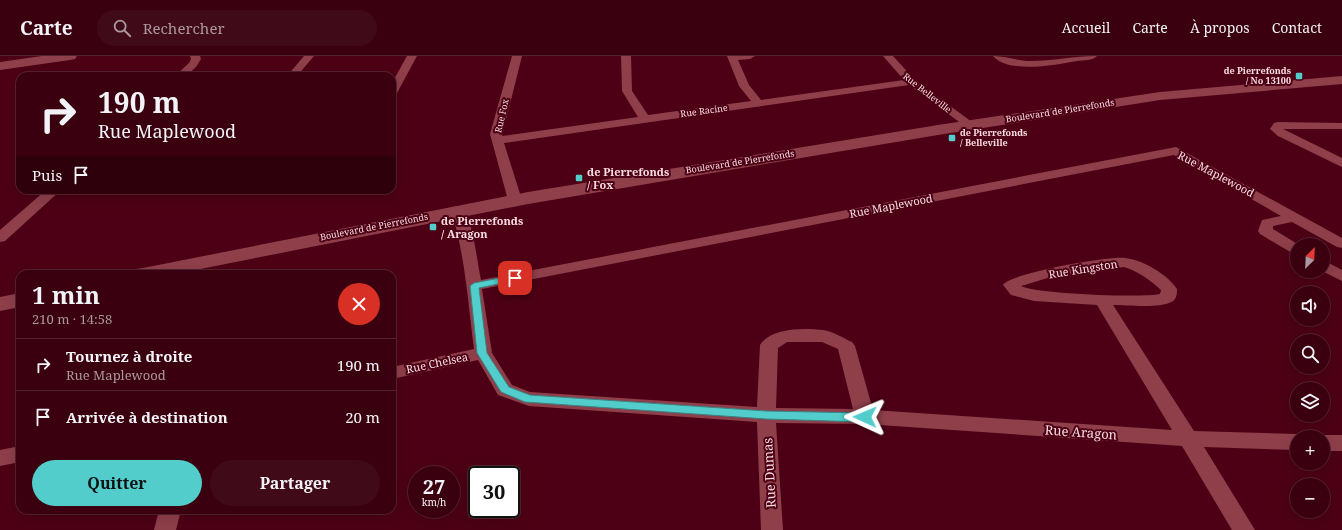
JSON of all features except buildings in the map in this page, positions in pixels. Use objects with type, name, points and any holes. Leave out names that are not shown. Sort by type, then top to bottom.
[{"type":"main road","points":[[0,66],[45,58],[70,56]]},
{"type":"main road","name":"Boulevard de Pierrefonds","points":[[164,270],[458,210],[970,125],[1160,96],[1257,86],[1342,80]]},
{"type":"main road","points":[[0,304],[16,301]]},
{"type":"street","points":[[185,72],[195,63],[196,56]]},
{"type":"street","points":[[295,72],[309,56]]},
{"type":"street","points":[[396,86],[412,56]]},
{"type":"street","name":"Rue Fox","points":[[515,200],[496,134],[517,56]]},
{"type":"street","points":[[626,56],[627,91],[645,119]]},
{"type":"street","points":[[750,56],[732,57],[744,86],[758,104]]},
{"type":"street","name":"Rue Belleville","points":[[888,56],[911,82],[970,125]]},
{"type":"street","points":[[998,56],[1007,62],[1020,64],[1092,56]]},
{"type":"street","name":"Rue Racine","points":[[497,140],[911,82]]},
{"type":"street","points":[[1342,126],[1278,125],[1276,129],[1282,134],[1342,163]]},
{"type":"street","name":"Rue Maplewood","points":[[474,286],[1176,152],[1342,244]]},
{"type":"street","points":[[0,238],[50,194]]},
{"type":"street","name":"Rue Aragon","points":[[458,210],[464,225],[474,286],[482,353],[505,390],[529,399],[766,415],[865,417],[1189,439],[1290,442]]},
{"type":"street","points":[[1290,246],[1265,231],[1266,224],[1293,217]]},
{"type":"street","name":"Rue Kingston","points":[[1124,262],[1137,265],[1169,289],[1168,297],[1160,300],[1102,300],[1034,296],[1017,291],[1011,285],[1022,279],[1124,262]]},
{"type":"street","points":[[1330,269],[1342,276]]},
{"type":"street","points":[[1102,300],[1244,530]]},
{"type":"street","points":[[766,415],[769,345],[784,336],[824,336],[846,346],[865,417]]},
{"type":"street","name":"Rue Chelsea","points":[[396,372],[482,353]]},
{"type":"street","name":"Rue Dumas","points":[[766,415],[772,530]]},
{"type":"street","points":[[1330,443],[1342,443]]},
{"type":"street","points":[[0,458],[16,455]]},
{"type":"street","points":[[165,530],[169,514]]},
{"type":"place","name":"de Pierrefonds / No 13100","points":[[1299,76]]},
{"type":"place","name":"de Pierrefonds / Belleville","points":[[952,138]]},
{"type":"place","name":"de Pierrefonds / Fox","points":[[579,178]]},
{"type":"place","name":"de Pierrefonds / Aragon","points":[[433,227]]},
{"type":"route","points":[[515,278],[474,286],[482,353],[505,390],[529,399],[766,415],[865,417]]}]
